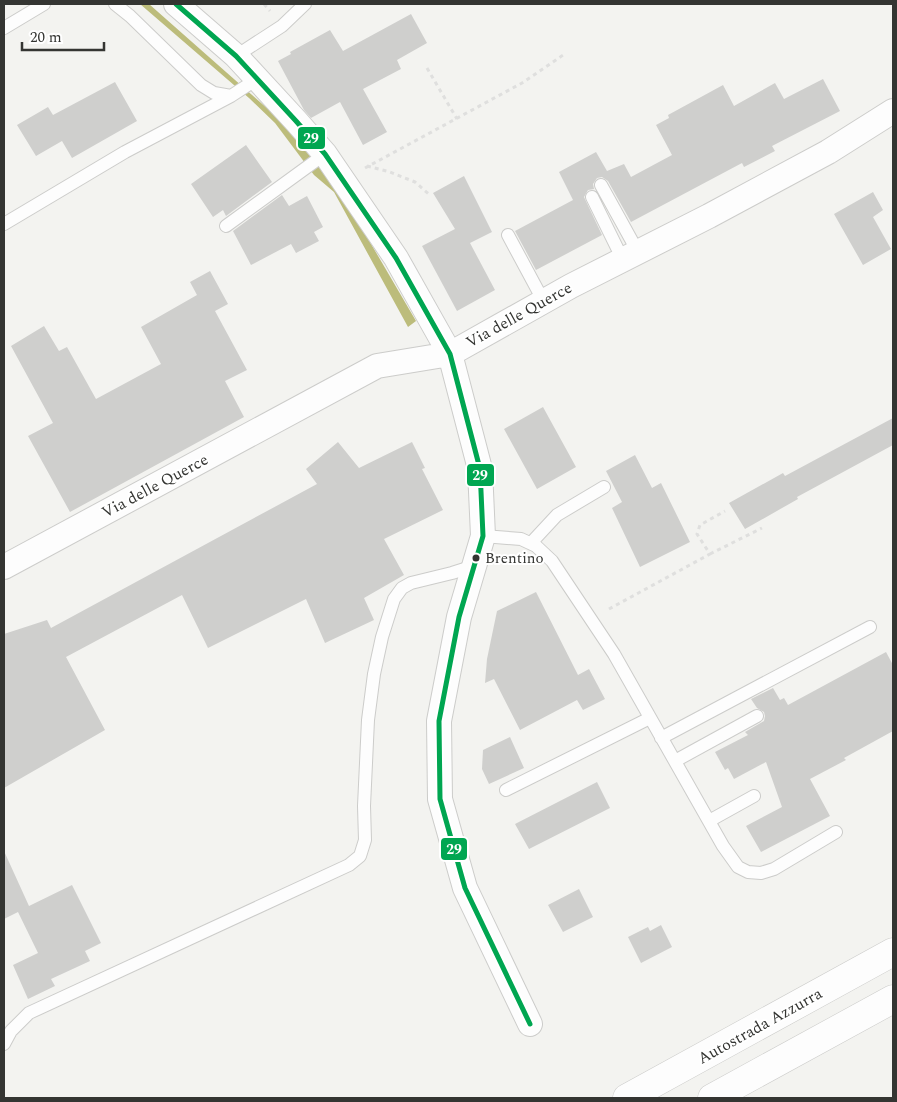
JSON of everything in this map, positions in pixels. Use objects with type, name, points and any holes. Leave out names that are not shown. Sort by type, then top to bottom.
[{"type":"highway","name":"Autostrada Azzurra","points":[[627,1098],[893,952]]},
{"type":"highway","points":[[712,1098],[893,999]]},
{"type":"street","points":[[176,4],[236,56],[325,154],[396,258],[450,354],[480,469],[483,536],[459,617],[439,721],[440,799],[465,888],[530,1024]]},
{"type":"street","name":"Via delle Querce","points":[[4,567],[377,366],[450,354],[630,256],[828,152],[893,111]]},
{"type":"lane","points":[[4,28],[44,4]]},
{"type":"lane","points":[[115,4],[130,16],[201,85],[214,93],[231,96]]},
{"type":"lane","points":[[236,56],[282,26],[305,4]]},
{"type":"lane","points":[[4,224],[126,152],[231,96],[257,79]]},
{"type":"lane","points":[[226,226],[325,154]]},
{"type":"lane","points":[[601,185],[630,256]]},
{"type":"lane","points":[[592,196],[630,256]]},
{"type":"lane","points":[[508,235],[544,302]]},
{"type":"lane","points":[[531,543],[557,514],[604,487]]},
{"type":"lane","points":[[483,536],[521,539],[536,546],[552,561],[614,654],[709,821],[738,868],[748,872],[761,873],[774,869],[836,832]]},
{"type":"lane","points":[[4,1044],[11,1031],[29,1014],[348,865],[360,856],[365,840],[364,806],[368,720],[374,674],[394,598],[402,588],[411,583],[452,574],[474,566]]},
{"type":"lane","points":[[661,738],[870,627]]},
{"type":"lane","points":[[675,761],[756,716]]},
{"type":"lane","points":[[506,790],[650,718]]},
{"type":"lane","points":[[709,821],[754,796]]},
{"type":"path","points":[[343,179],[522,84],[566,53]]},
{"type":"path","points":[[426,68],[456,119]]},
{"type":"path","points":[[367,166],[390,172],[415,182],[431,196]]},
{"type":"path","points":[[710,554],[696,534],[700,525],[725,511]]},
{"type":"path","points":[[590,619],[762,528]]},
{"type":"shaded area","points":[[140,4],[149,4],[286,125],[339,189],[416,321],[408,327],[334,192],[314,175],[275,123],[249,98]]},
{"type":"building","points":[[411,14],[427,43],[397,60],[401,69],[363,89],[387,132],[363,145],[340,102],[311,118],[304,110],[278,61],[291,54],[290,52],[330,30],[343,51]]},
{"type":"building","points":[[823,79],[840,111],[772,146],[775,151],[744,167],[742,163],[631,222],[608,181],[602,177],[597,178],[593,184],[594,189],[588,190],[584,197],[602,235],[536,270],[515,231],[573,200],[559,172],[596,152],[607,171],[624,164],[631,177],[672,155],[656,125],[669,118],[668,115],[723,85],[734,106],[775,83],[784,99]]},
{"type":"building","points":[[115,82],[137,121],[72,158],[62,141],[36,156],[17,125],[48,107],[53,115]]},
{"type":"building","points":[[246,145],[272,182],[226,216],[223,210],[213,217],[191,184]]},
{"type":"building","points":[[464,176],[492,232],[470,243],[495,290],[457,311],[422,246],[455,229],[433,193]]},
{"type":"building","points":[[873,192],[883,210],[873,217],[891,249],[863,265],[834,214]]},
{"type":"building","points":[[282,195],[289,206],[307,196],[323,227],[314,232],[319,241],[296,253],[291,244],[251,265],[233,231]]},
{"type":"building","points":[[210,271],[228,304],[215,311],[247,370],[225,381],[244,417],[70,512],[28,436],[53,423],[11,346],[44,326],[59,351],[67,347],[96,399],[161,364],[141,327],[197,295],[190,282]]},
{"type":"building","points":[[543,407],[576,467],[537,489],[504,429]]},
{"type":"building","points":[[893,418],[893,445],[797,497],[798,499],[745,529],[729,503],[783,473],[785,476]]},
{"type":"building","points":[[338,442],[359,468],[412,442],[425,468],[422,469],[443,510],[384,539],[404,575],[364,598],[374,620],[325,643],[306,599],[208,648],[182,595],[66,657],[105,730],[4,788],[4,634],[47,620],[51,628],[317,484],[306,469]]},
{"type":"building","points":[[635,455],[652,488],[661,483],[690,542],[640,567],[612,508],[622,502],[606,471]]},
{"type":"building","points":[[536,592],[578,675],[589,669],[605,699],[583,710],[577,700],[520,730],[494,679],[485,683],[487,659],[497,611]]},
{"type":"building","points":[[886,652],[893,665],[893,731],[844,758],[846,760],[810,779],[830,816],[761,852],[746,826],[782,807],[766,762],[734,779],[728,768],[725,770],[715,752],[748,735],[745,732],[764,721],[764,712],[757,708],[751,699],[773,688],[780,700],[784,698],[788,705]]},
{"type":"building","points":[[510,737],[524,768],[489,784],[482,769],[483,750]]},
{"type":"building","points":[[597,782],[610,808],[529,849],[515,824]]},
{"type":"building","points":[[4,851],[29,906],[72,885],[101,943],[85,951],[90,961],[51,979],[55,986],[28,999],[13,965],[38,953],[18,912],[4,919]]},
{"type":"building","points":[[579,889],[593,917],[563,932],[548,905]]},
{"type":"building","points":[[661,925],[672,947],[641,963],[628,937],[648,927],[650,931]]},
{"type":"transit line","name":"29","points":[[176,4],[236,56],[325,154],[396,258],[450,354],[480,469],[483,536],[459,617],[439,721],[440,799],[465,888],[530,1024]]},
{"type":"place","name":"Brentino","points":[[476,558]]}]
